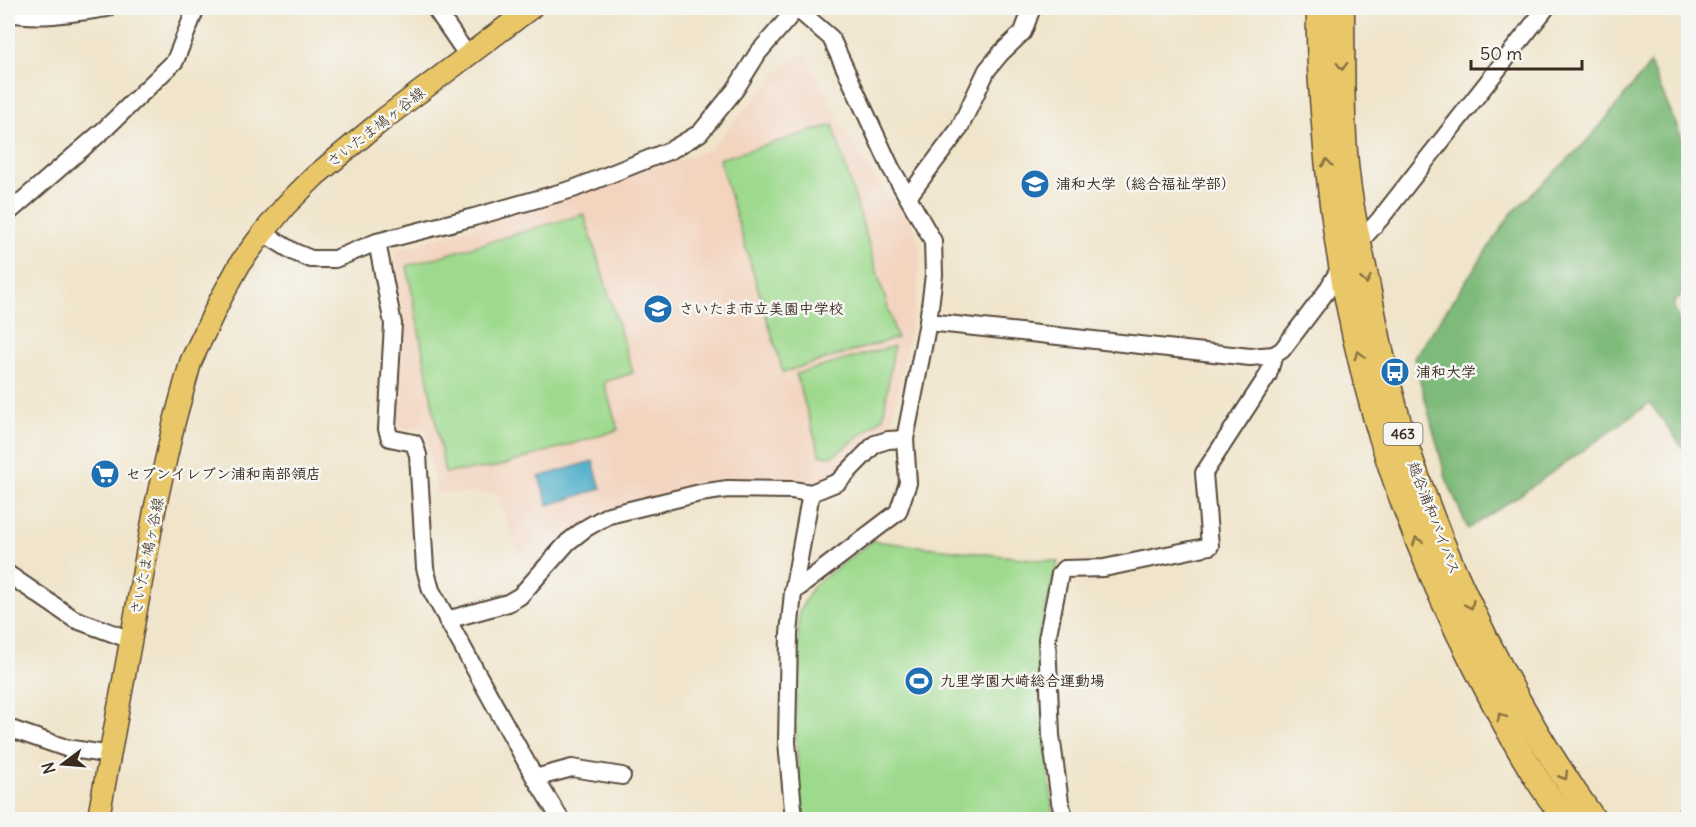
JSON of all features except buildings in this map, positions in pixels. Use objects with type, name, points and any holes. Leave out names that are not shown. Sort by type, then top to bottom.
[{"type":"highway","name":"越谷浦和バイパス","points":[[1319,8],[1318,59],[1332,216],[1340,268],[1377,427],[1426,565],[1462,642],[1505,724],[1533,771],[1566,819]]},
{"type":"highway","name":"越谷浦和バイパス","points":[[1342,8],[1343,119],[1350,201],[1382,360],[1406,445],[1448,558],[1477,621],[1571,788],[1594,819]]},
{"type":"main road","name":"さいたま鳩ヶ谷線","points":[[98,819],[174,423],[191,361],[220,300],[241,262],[263,232],[285,205],[315,176],[378,124],[531,8]]},
{"type":"street","points":[[8,13],[55,15],[107,8]]},
{"type":"street","points":[[8,213],[106,128],[175,61],[196,8]]},
{"type":"street","points":[[435,8],[468,56]]},
{"type":"street","points":[[263,232],[294,252],[311,259],[336,259],[377,242],[474,218],[573,189],[671,150],[700,134],[735,90],[758,53],[796,8],[831,38],[891,168],[933,241],[934,275],[928,322],[905,439],[908,483],[898,512],[793,592]]},
{"type":"street","points":[[908,197],[959,129],[987,70],[1023,32],[1032,8]]},
{"type":"street","points":[[928,322],[1250,357],[1274,355],[1282,350],[1326,292],[1359,243],[1546,8]]},
{"type":"street","points":[[377,242],[393,324],[387,429],[390,438],[414,443],[418,455],[426,568],[431,590],[535,777],[561,819]]},
{"type":"street","points":[[1065,819],[1060,802],[1051,735],[1047,639],[1060,574],[1064,569],[1104,568],[1210,546],[1204,473],[1268,375],[1274,355]]},
{"type":"street","points":[[447,620],[508,603],[520,596],[568,543],[586,528],[609,515],[700,492],[728,489],[792,490],[811,493],[837,482],[876,444],[888,440],[905,439]]},
{"type":"street","points":[[794,819],[788,742],[789,634],[793,592],[811,493]]},
{"type":"street","points":[[8,574],[74,619],[131,640]]},
{"type":"street","points":[[8,728],[66,748],[111,755]]},
{"type":"street","points":[[535,777],[572,768],[622,776]]},
{"type":"street","points":[[1681,819],[1689,813]]},
{"type":"shaded area","name":"さいたま市立美園中学校","points":[[805,54],[852,143],[873,175],[912,223],[920,248],[917,296],[891,426],[828,482],[606,512],[532,573],[518,552],[497,493],[436,494],[426,430],[398,428],[403,322],[393,251],[578,195],[709,150],[786,64]]},
{"type":"green space","points":[[1650,64],[1688,152],[1688,289],[1673,304],[1688,348],[1688,455],[1650,403],[1468,529],[1446,478],[1414,358],[1511,214],[1591,137]]},
{"type":"green space","points":[[833,125],[897,338],[783,372],[719,159]]},
{"type":"green space","points":[[584,214],[633,373],[604,382],[618,430],[496,467],[445,473],[407,266]]},
{"type":"green space","points":[[894,346],[883,418],[833,456],[820,455],[796,374]]},
{"type":"green space","name":"九里学園大崎総合運動場","points":[[873,541],[1058,562],[1038,637],[1052,807],[1056,819],[802,819],[795,725],[799,612],[813,586]]},
{"type":"water","points":[[593,461],[601,489],[548,505],[539,477]]},
{"type":"place","name":"浦和大学（総合福祉学部）","points":[[1035,184]]},
{"type":"place","name":"さいたま市立美園中学校","points":[[658,309]]},
{"type":"place","name":"浦和大学","points":[[1395,372]]},
{"type":"place","name":"セブンイレブン浦和南部領店","points":[[105,474]]},
{"type":"place","name":"九里学園大崎総合運動場","points":[[919,681]]}]
